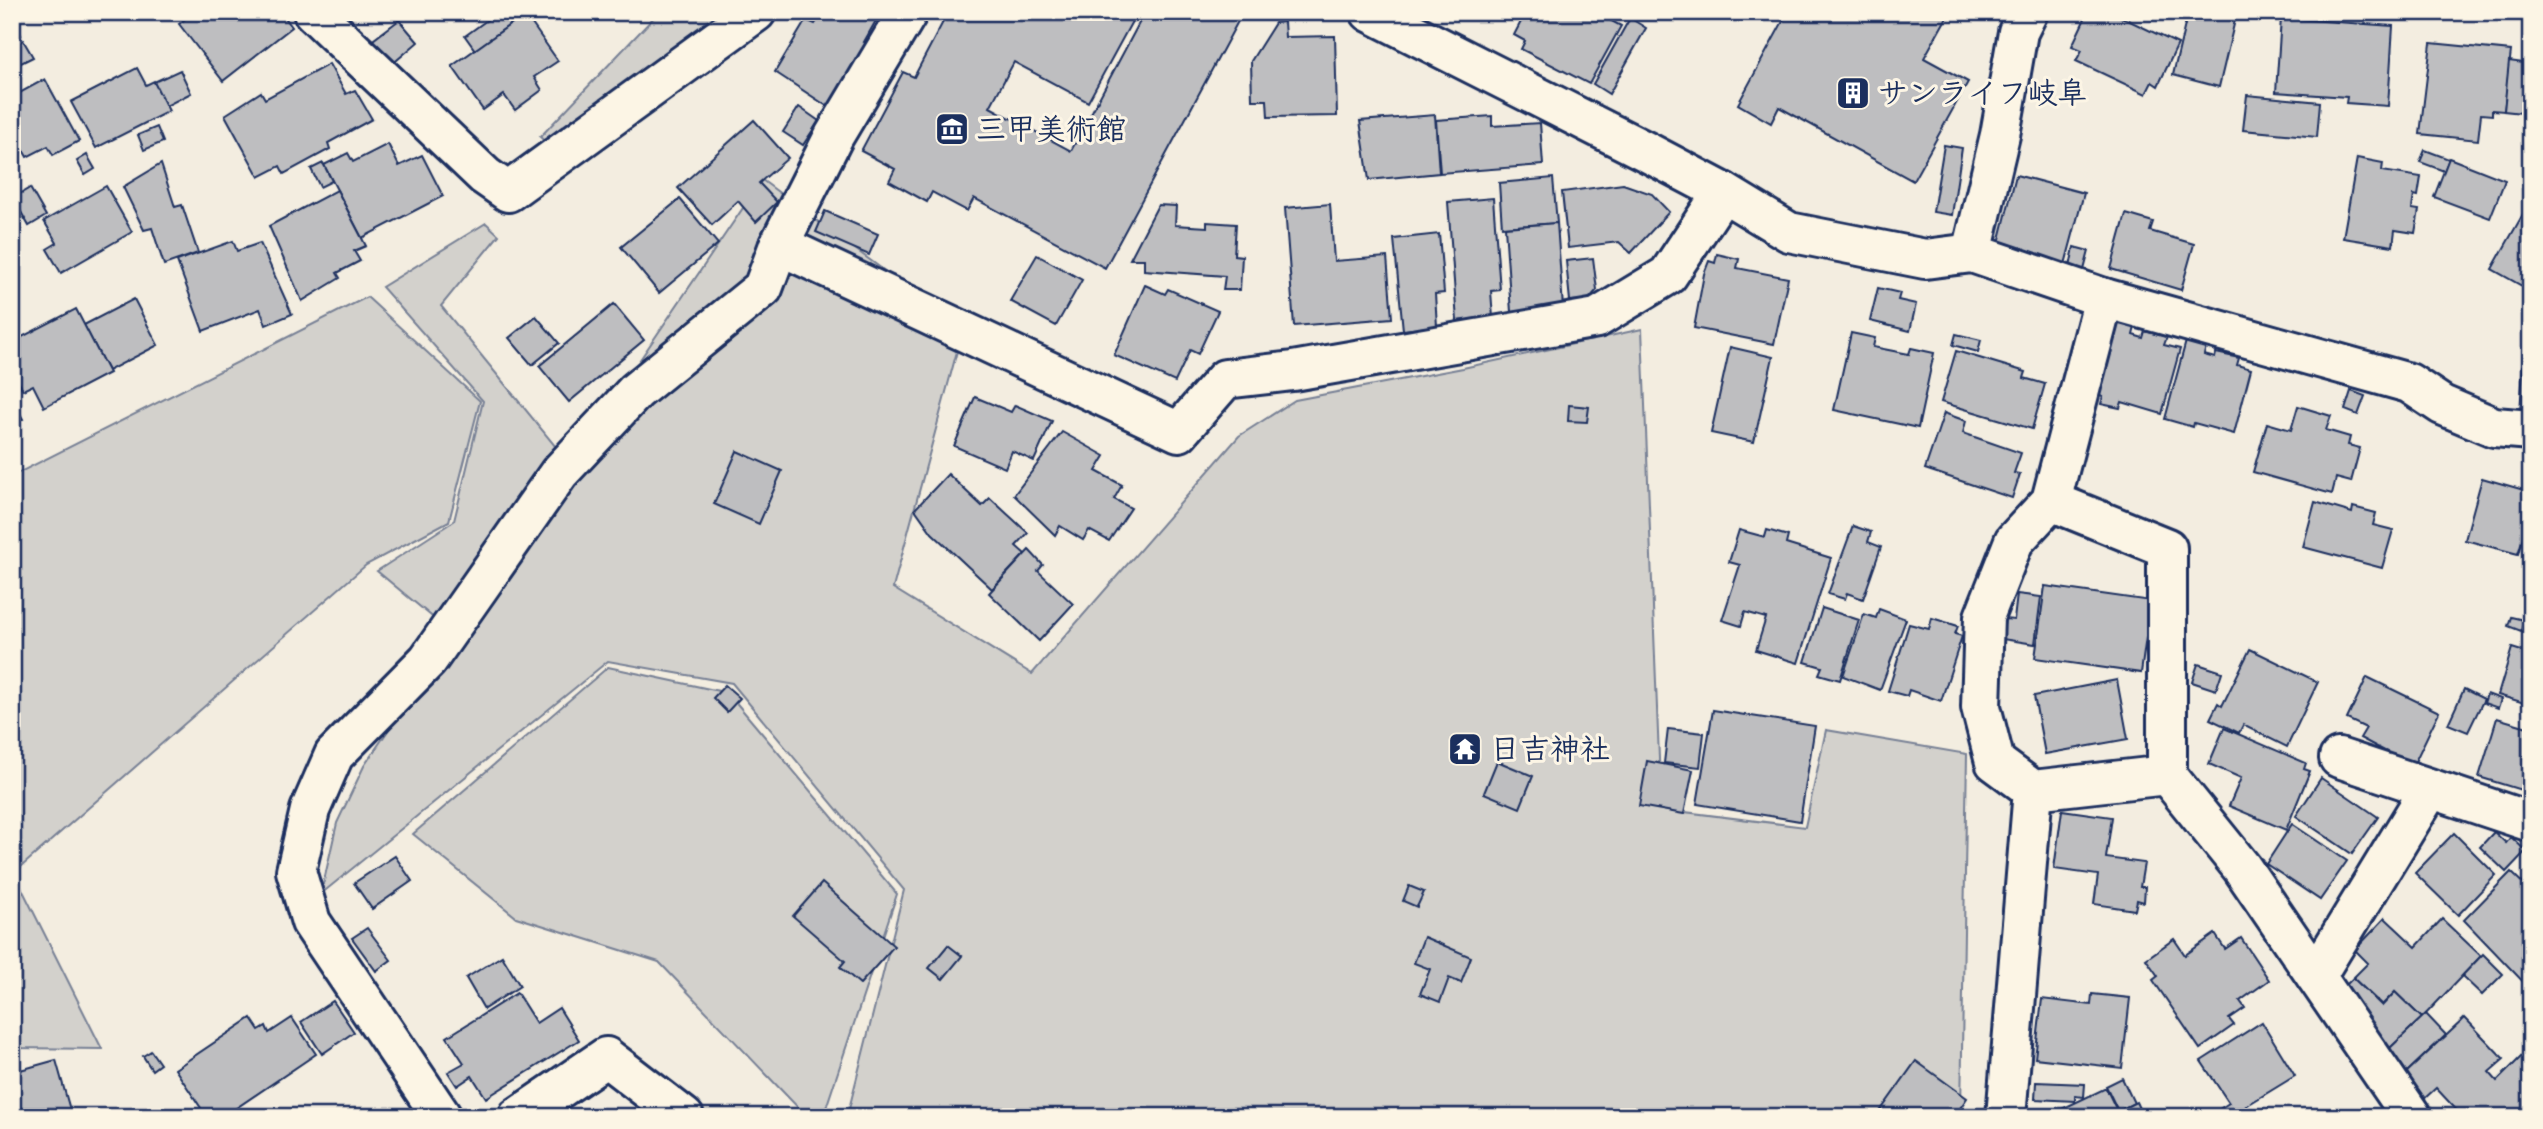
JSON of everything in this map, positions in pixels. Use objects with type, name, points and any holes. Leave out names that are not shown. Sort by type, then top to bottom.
[{"type":"street","points":[[313,12],[485,176],[508,192],[757,12]]},
{"type":"street","points":[[442,1117],[311,922],[296,871],[310,810],[334,755],[428,660],[559,473],[636,391],[762,288],[779,245],[834,136],[908,12]]},
{"type":"street","points":[[1370,12],[1723,192],[1789,232],[1925,259],[1972,253],[2104,298],[2409,383],[2442,405],[2494,427],[2531,430]]},
{"type":"street","points":[[1972,253],[2000,135],[2018,32],[2028,12]]},
{"type":"street","points":[[779,245],[1179,432],[1225,379],[1293,371],[1597,318],[1668,275],[1723,192]]},
{"type":"street","points":[[2104,298],[2051,501],[2014,541],[1984,617],[1982,707],[1995,762],[2033,790],[2167,775]]},
{"type":"street","points":[[2051,501],[2167,548],[2167,775],[2242,868],[2412,1117]]},
{"type":"street","points":[[2339,758],[2531,822]]},
{"type":"street","points":[[2316,976],[2430,789]]},
{"type":"street","points":[[2006,1117],[2033,790]]},
{"type":"street","points":[[518,1117],[606,1058],[684,1117]]},
{"type":"shaded area","points":[[659,12],[726,12],[551,147],[540,137]]},
{"type":"shaded area","points":[[762,180],[963,329],[893,588],[1032,674],[1239,436],[1295,400],[1463,368],[1642,329],[1661,809],[1805,827],[1826,730],[1967,754],[1961,1111],[1958,1117],[847,1117],[904,890],[732,683],[608,661],[321,894],[337,823],[364,766]]},
{"type":"shaded area","points":[[486,223],[499,235],[441,306],[556,447],[436,620],[377,571],[454,521],[483,401],[382,287]]},
{"type":"shaded area","points":[[367,297],[480,401],[449,521],[366,565],[14,873],[102,1049],[12,1048],[12,476]]},
{"type":"shaded area","points":[[608,667],[728,693],[897,894],[823,1117],[807,1117],[659,962],[516,917],[413,834]]},
{"type":"building","points":[[194,12],[281,12],[292,27],[223,81],[179,24]]},
{"type":"building","points":[[498,12],[525,14],[475,50],[465,36]]},
{"type":"building","points":[[836,12],[869,12],[878,17],[864,42],[867,43],[830,108],[775,72],[806,20],[815,24],[822,13],[832,19]]},
{"type":"building","name":"三甲美術館","points":[[934,12],[1136,14],[1088,102],[1014,62],[990,107],[1071,151],[1145,12],[1243,12],[1105,268],[974,198],[967,211],[932,192],[927,202],[889,181],[895,169],[861,151],[903,72],[914,77],[943,22],[932,16]]},
{"type":"building","points":[[1526,12],[1595,12],[1621,26],[1589,84],[1521,49],[1525,41],[1514,35]]},
{"type":"building","name":"サンライフ岐阜","points":[[1788,12],[1940,12],[1947,17],[1924,58],[1968,82],[1913,181],[1779,107],[1771,123],[1738,104]]},
{"type":"building","points":[[2088,12],[2111,12],[2178,44],[2158,86],[2152,82],[2146,94],[2076,61],[2082,50],[2072,46]]},
{"type":"building","points":[[2188,12],[2204,12],[2235,20],[2219,87],[2173,75]]},
{"type":"building","points":[[2204,12],[2237,12],[2235,20]]},
{"type":"building","points":[[2266,12],[2287,12],[2287,16],[2266,15]]},
{"type":"building","points":[[525,14],[558,61],[534,77],[542,90],[515,110],[504,95],[483,110],[452,66]]},
{"type":"building","points":[[12,18],[21,35],[12,40]]},
{"type":"building","points":[[1630,18],[1646,28],[1609,94],[1593,84]]},
{"type":"building","points":[[2281,18],[2393,26],[2388,106],[2346,103],[2347,97],[2276,92]]},
{"type":"building","points":[[399,20],[418,42],[390,66],[369,43]]},
{"type":"building","points":[[1284,22],[1285,37],[1335,36],[1337,116],[1268,117],[1267,100],[1252,100],[1251,61],[1275,23]]},
{"type":"building","points":[[23,40],[33,57],[19,64],[12,52],[12,45]]},
{"type":"building","points":[[2431,43],[2511,51],[2504,111],[2492,110],[2492,115],[2481,114],[2478,140],[2420,134]]},
{"type":"building","points":[[2509,61],[2531,64],[2531,114],[2504,111]]},
{"type":"building","points":[[329,64],[346,94],[355,90],[372,119],[328,143],[330,149],[284,174],[280,166],[259,177],[225,115],[261,92],[265,99]]},
{"type":"building","points":[[137,68],[146,85],[154,81],[169,111],[96,148],[71,102]]},
{"type":"building","points":[[180,70],[191,93],[166,106],[154,82]]},
{"type":"building","points":[[45,79],[79,141],[53,155],[48,146],[27,157],[12,130],[12,97]]},
{"type":"building","points":[[2247,95],[2320,102],[2317,137],[2243,130]]},
{"type":"building","points":[[799,107],[819,121],[803,145],[783,132]]},
{"type":"building","points":[[1435,115],[1439,173],[1369,180],[1360,121]]},
{"type":"building","points":[[1492,116],[1492,126],[1540,123],[1543,165],[1440,173],[1436,120]]},
{"type":"building","points":[[754,120],[788,158],[759,183],[777,202],[756,222],[738,201],[712,225],[678,188]]},
{"type":"building","points":[[157,127],[163,142],[144,150],[138,135]]},
{"type":"building","points":[[388,144],[399,166],[422,155],[443,196],[362,238],[324,165],[348,153],[353,162]]},
{"type":"building","points":[[1944,145],[1962,148],[1952,215],[1933,212]]},
{"type":"building","points":[[2425,150],[2449,159],[2444,171],[2420,162]]},
{"type":"building","points":[[87,155],[95,169],[85,175],[77,161]]},
{"type":"building","points":[[2357,158],[2383,163],[2382,171],[2421,177],[2418,196],[2414,195],[2412,209],[2419,210],[2415,233],[2395,230],[2393,246],[2343,238]]},
{"type":"building","points":[[2449,158],[2505,180],[2490,218],[2434,197]]},
{"type":"building","points":[[323,163],[332,181],[320,187],[311,169]]},
{"type":"building","points":[[161,164],[175,207],[182,205],[198,253],[164,265],[152,228],[144,230],[123,187]]},
{"type":"building","points":[[2016,175],[2084,193],[2063,272],[1996,255]]},
{"type":"building","points":[[1553,178],[1557,223],[1502,227],[1499,183]]},
{"type":"building","points":[[1623,184],[1652,194],[1669,212],[1631,253],[1619,242],[1568,248],[1562,192]]},
{"type":"building","points":[[106,186],[132,232],[61,273],[47,249],[57,243],[44,221]]},
{"type":"building","points":[[30,188],[46,216],[29,226],[13,198]]},
{"type":"building","points":[[337,190],[366,246],[354,251],[360,261],[337,273],[340,278],[302,301],[269,226]]},
{"type":"building","points":[[1493,198],[1500,290],[1491,291],[1493,318],[1457,321],[1448,202]]},
{"type":"building","points":[[680,199],[718,244],[659,293],[621,247]]},
{"type":"building","points":[[2531,200],[2531,291],[2492,269]]},
{"type":"building","points":[[1330,204],[1334,261],[1387,257],[1392,318],[1294,326],[1285,208]]},
{"type":"building","points":[[1158,205],[1176,206],[1175,225],[1207,227],[1207,222],[1236,224],[1234,255],[1242,256],[1240,290],[1223,290],[1225,276],[1144,270],[1144,259],[1130,259]]},
{"type":"building","points":[[825,211],[878,234],[869,255],[816,232]]},
{"type":"building","points":[[2126,214],[2153,222],[2150,231],[2194,244],[2181,290],[2111,269]]},
{"type":"building","points":[[1557,223],[1563,308],[1511,312],[1505,227]]},
{"type":"building","points":[[1439,234],[1444,293],[1435,294],[1437,326],[1403,330],[1394,239]]},
{"type":"building","points":[[233,241],[237,251],[260,243],[292,314],[266,325],[260,309],[203,331],[177,261]]},
{"type":"building","points":[[2074,247],[2089,251],[2084,270],[2070,267]]},
{"type":"building","points":[[1717,254],[1739,259],[1737,268],[1788,278],[1774,344],[1694,328],[1704,274],[1709,261],[1715,263]]},
{"type":"building","points":[[1037,255],[1082,280],[1056,326],[1010,301]]},
{"type":"building","points":[[1593,258],[1597,290],[1588,300],[1570,301],[1566,261]]},
{"type":"building","points":[[1145,285],[1165,294],[1168,289],[1218,311],[1198,354],[1190,350],[1175,382],[1114,355]]},
{"type":"building","points":[[1878,288],[1900,293],[1898,300],[1916,304],[1910,331],[1870,321]]},
{"type":"building","points":[[134,299],[158,345],[108,371],[84,325]]},
{"type":"building","points":[[614,304],[644,340],[569,402],[539,366]]},
{"type":"building","points":[[76,309],[109,373],[44,407],[33,385],[23,390],[12,370],[12,342]]},
{"type":"building","points":[[536,316],[559,343],[532,365],[509,338]]},
{"type":"building","points":[[2115,321],[2135,327],[2133,335],[2143,338],[2145,331],[2167,337],[2164,345],[2180,349],[2162,414],[2122,402],[2120,408],[2101,404],[2103,397],[2093,394]]},
{"type":"building","points":[[2526,327],[2531,327],[2531,412],[2520,412]]},
{"type":"building","points":[[1851,333],[1875,338],[1873,347],[1909,354],[1911,348],[1934,353],[1918,428],[1834,410]]},
{"type":"building","points":[[1956,334],[1981,340],[1978,352],[1953,345]]},
{"type":"building","points":[[2186,341],[2206,346],[2204,355],[2215,358],[2216,353],[2239,358],[2237,365],[2251,369],[2234,434],[2194,423],[2193,427],[2165,419]]},
{"type":"building","points":[[1730,347],[1773,357],[1754,442],[1711,433]]},
{"type":"building","points":[[1956,351],[2026,372],[2024,378],[2045,384],[2032,429],[1941,402]]},
{"type":"building","points":[[2351,391],[2365,396],[2358,415],[2345,410]]},
{"type":"building","points":[[975,397],[1011,412],[1015,405],[1052,421],[1034,461],[1012,451],[1005,468],[954,446]]},
{"type":"building","points":[[12,399],[23,419],[12,424]]},
{"type":"building","points":[[1569,405],[1589,407],[1587,422],[1568,421]]},
{"type":"building","points":[[2298,406],[2331,416],[2326,430],[2350,437],[2348,445],[2360,448],[2351,482],[2336,478],[2332,494],[2253,472],[2267,423],[2291,430]]},
{"type":"building","points":[[1944,413],[1966,421],[1963,433],[2021,453],[2014,473],[2020,474],[2012,498],[1925,469]]},
{"type":"building","points":[[1062,432],[1105,456],[1096,471],[1122,485],[1114,499],[1131,508],[1109,541],[1089,530],[1083,540],[1060,526],[1055,535],[1014,495]]},
{"type":"building","points":[[737,451],[782,471],[759,524],[714,504]]},
{"type":"building","points":[[948,474],[982,506],[990,498],[1028,533],[1016,546],[1025,554],[992,589],[932,533],[915,509]]},
{"type":"building","points":[[2482,478],[2531,492],[2531,510],[2518,554],[2465,540]]},
{"type":"building","points":[[2315,502],[2352,513],[2353,507],[2376,513],[2373,525],[2393,530],[2382,568],[2303,547]]},
{"type":"building","points":[[1853,526],[1871,532],[1868,542],[1881,547],[1863,599],[1847,593],[1845,599],[1828,594]]},
{"type":"building","points":[[1739,530],[1765,537],[1767,530],[1788,536],[1786,544],[1831,558],[1798,663],[1756,650],[1766,618],[1745,612],[1741,626],[1722,620],[1740,565],[1729,562]]},
{"type":"building","points":[[1029,550],[1043,565],[1038,571],[1073,604],[1039,641],[989,593]]},
{"type":"building","points":[[2528,575],[2531,576],[2531,592],[2524,590]]},
{"type":"building","points":[[2045,586],[2151,601],[2141,673],[2035,658]]},
{"type":"building","points":[[2017,594],[2041,597],[2035,644],[2002,639],[2005,619],[2014,620]]},
{"type":"building","points":[[1822,608],[1859,620],[1840,680],[1819,674],[1822,667],[1805,662]]},
{"type":"building","points":[[1879,609],[1906,619],[1880,690],[1843,676],[1864,614],[1876,618]]},
{"type":"building","points":[[2511,617],[2524,620],[2521,631],[2508,626]]},
{"type":"building","points":[[1932,618],[1958,626],[1955,634],[1962,636],[1941,701],[1909,690],[1907,696],[1888,691],[1909,624],[1929,629]]},
{"type":"building","points":[[2512,648],[2531,654],[2531,705],[2498,695]]},
{"type":"building","points":[[2250,649],[2318,682],[2287,747],[2243,725],[2239,733],[2210,719],[2218,703],[2222,706]]},
{"type":"building","points":[[2198,664],[2222,672],[2216,690],[2192,682]]},
{"type":"building","points":[[2367,677],[2439,712],[2413,766],[2360,738],[2366,728],[2347,719]]},
{"type":"building","points":[[2117,680],[2128,739],[2045,754],[2034,696]]},
{"type":"building","points":[[725,685],[740,698],[727,712],[713,698]]},
{"type":"building","points":[[2464,689],[2484,699],[2468,732],[2448,724]]},
{"type":"building","points":[[2487,694],[2501,699],[2498,708],[2484,703]]},
{"type":"building","points":[[1713,710],[1815,726],[1800,821],[1697,804]]},
{"type":"building","points":[[2497,718],[2531,728],[2531,793],[2479,777]]},
{"type":"building","points":[[2224,728],[2306,763],[2304,769],[2310,771],[2286,830],[2229,806],[2241,778],[2209,764]]},
{"type":"building","points":[[1668,729],[1704,733],[1700,767],[1664,763]]},
{"type":"building","points":[[1497,761],[1533,776],[1520,808],[1484,793]]},
{"type":"building","points":[[1647,761],[1693,770],[1684,814],[1639,806]]},
{"type":"building","points":[[2321,778],[2378,817],[2352,854],[2296,816]]},
{"type":"building","points":[[2062,810],[2112,817],[2106,858],[2144,863],[2140,887],[2145,887],[2144,902],[2137,900],[2135,910],[2094,904],[2098,875],[2054,869]]},
{"type":"building","points":[[2292,824],[2347,861],[2320,900],[2266,864]]},
{"type":"building","points":[[2494,832],[2506,843],[2511,837],[2526,851],[2506,872],[2480,847]]},
{"type":"building","points":[[2454,833],[2496,875],[2458,915],[2415,873]]},
{"type":"building","points":[[395,856],[412,881],[372,909],[354,883]]},
{"type":"building","points":[[2511,872],[2531,891],[2531,990],[2464,920]]},
{"type":"building","points":[[822,883],[894,946],[860,984],[840,967],[845,961],[793,916]]},
{"type":"building","points":[[1409,886],[1424,892],[1417,907],[1403,901]]},
{"type":"building","points":[[2385,918],[2416,947],[2442,919],[2481,956],[2422,1018],[2395,992],[2382,1005],[2353,978],[2368,963],[2355,950]]},
{"type":"building","points":[[367,928],[391,960],[376,971],[352,938]]},
{"type":"building","points":[[2215,934],[2225,949],[2241,938],[2269,980],[2240,1001],[2245,1008],[2229,1019],[2234,1025],[2200,1049],[2153,980],[2158,976],[2146,959],[2174,939],[2185,955]]},
{"type":"building","points":[[1424,937],[1471,957],[1461,983],[1449,978],[1440,1002],[1420,994],[1430,969],[1414,963]]},
{"type":"building","points":[[948,945],[962,956],[943,979],[929,968]]},
{"type":"building","points":[[2483,954],[2503,974],[2482,995],[2462,976]]},
{"type":"building","points":[[502,956],[520,986],[484,1009],[466,978]]},
{"type":"building","points":[[2353,978],[2382,1006],[2395,992],[2422,1018],[2388,1050],[2344,987]]},
{"type":"building","points":[[517,993],[536,1023],[559,1008],[579,1040],[486,1098],[472,1076],[457,1086],[448,1072],[464,1063],[447,1037]]},
{"type":"building","points":[[2092,994],[2130,998],[2122,1068],[2035,1058],[2042,999],[2091,1005]]},
{"type":"building","points":[[333,1001],[354,1032],[322,1054],[301,1022]]},
{"type":"building","points":[[2426,1014],[2446,1035],[2405,1074],[2388,1050]]},
{"type":"building","points":[[251,1018],[259,1030],[266,1026],[269,1033],[292,1018],[316,1054],[223,1117],[207,1117],[175,1069]]},
{"type":"building","points":[[2465,1018],[2504,1059],[2489,1072],[2497,1081],[2523,1055],[2531,1063],[2531,1117],[2494,1117],[2490,1113],[2486,1117],[2463,1117],[2436,1088],[2423,1100],[2405,1074]]},
{"type":"building","points":[[2262,1022],[2295,1076],[2246,1106],[2253,1117],[2227,1117],[2221,1108],[2229,1103],[2201,1061]]},
{"type":"building","points":[[151,1051],[160,1064],[152,1070],[143,1056]]},
{"type":"building","points":[[56,1060],[72,1117],[12,1117],[13,1072]]},
{"type":"building","points":[[1916,1061],[1967,1098],[1954,1117],[1876,1117]]},
{"type":"building","points":[[2122,1078],[2134,1103],[2118,1111],[2106,1086]]},
{"type":"building","points":[[2036,1082],[2085,1084],[2084,1097],[2075,1096],[2075,1101],[2035,1099]]},
{"type":"building","points":[[2106,1088],[2120,1117],[2045,1117]]},
{"type":"building","points":[[2136,1102],[2143,1117],[2121,1117],[2118,1111]]},
{"type":"place","name":"サンライフ岐阜","points":[[1853,93]]},
{"type":"place","name":"三甲美術館","points":[[952,129]]},
{"type":"place","name":"日吉神社","points":[[1465,749]]}]
